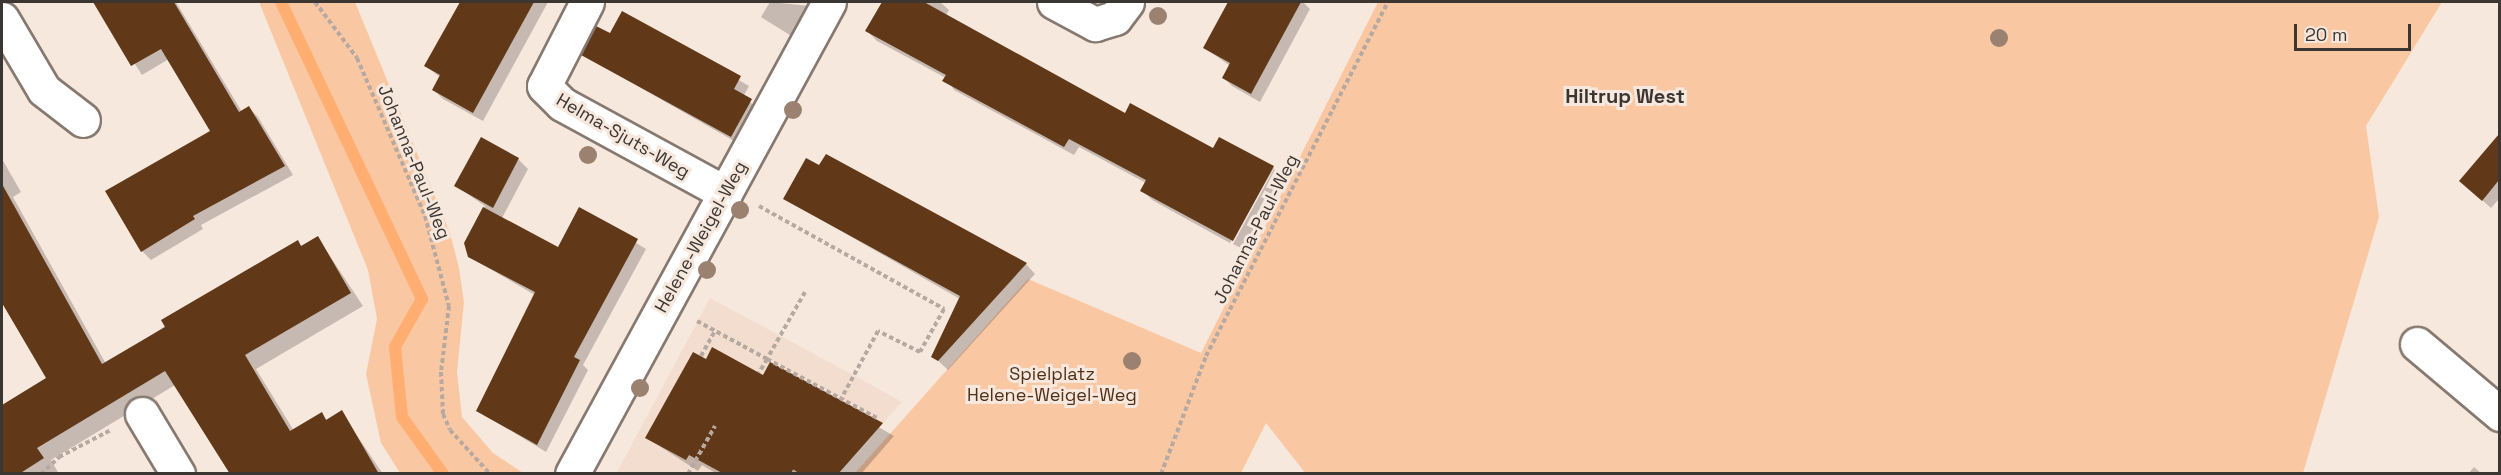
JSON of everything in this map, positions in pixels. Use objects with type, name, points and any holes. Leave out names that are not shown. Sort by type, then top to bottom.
[{"type":"street","name":"Helma-Sjuts-Weg","points":[[587,2],[544,86],[562,104],[726,191]]},
{"type":"street","name":"Helene-Weigel-Weg","points":[[572,474],[830,2]]},
{"type":"street","points":[[1054,2],[1095,24],[1115,18],[1127,2]]},
{"type":"street","points":[[2,19],[44,90],[83,120]]},
{"type":"street","points":[[2417,344],[2499,414]]},
{"type":"street","points":[[144,417],[178,474]]},
{"type":"path","name":"Johanna-Paul-Weg","points":[[315,2],[357,58],[425,216],[448,306],[441,372],[443,414],[450,430],[490,474]]},
{"type":"path","name":"Johanna-Paul-Weg","points":[[1161,474],[1206,356],[1388,2]]},
{"type":"path","points":[[726,191],[944,309],[920,352],[878,331],[841,399]]},
{"type":"path","points":[[759,373],[805,292]]},
{"type":"path","points":[[664,304],[877,418]]},
{"type":"path","points":[[701,356],[715,331]]},
{"type":"path","points":[[41,474],[97,434],[144,417]]},
{"type":"path","points":[[688,474],[715,426]]},
{"type":"shaded area","points":[[710,298],[902,402],[838,473],[616,474]]},
{"type":"green space","points":[[259,2],[355,2],[450,233],[459,268],[464,302],[457,372],[462,417],[493,453],[523,473],[400,473],[381,443],[366,374],[377,319],[368,270]]},
{"type":"green space","name":"Spielplatz Helene-Weigel-Weg","points":[[1378,2],[2442,2],[2366,126],[2379,217],[2303,473],[1306,474],[1266,423],[1241,473],[855,473],[1028,279],[1201,353]]},
{"type":"building","points":[[93,2],[174,2],[239,112],[249,106],[285,166],[193,216],[195,219],[141,252],[105,191],[210,131],[161,49],[131,66]]},
{"type":"building","points":[[460,2],[534,2],[473,113],[432,90],[440,75],[424,66]]},
{"type":"building","points":[[882,2],[924,2],[1125,113],[1130,103],[1213,148],[1219,137],[1274,166],[1233,241],[1140,191],[1146,180],[1069,139],[1064,147],[942,81],[946,75],[865,31]]},
{"type":"building","points":[[1228,2],[1301,2],[1251,94],[1222,78],[1230,63],[1203,48]]},
{"type":"building","points":[[622,11],[741,76],[734,89],[752,99],[731,137],[581,55],[596,26],[610,33]]},
{"type":"building","points":[[2499,134],[2499,180],[2482,201],[2459,181]]},
{"type":"building","points":[[481,137],[519,158],[493,208],[454,186]]},
{"type":"building","points":[[826,154],[1027,263],[938,361],[931,357],[960,296],[783,199],[806,158],[819,165]]},
{"type":"building","points":[[2,184],[102,364],[165,327],[161,320],[298,240],[301,246],[318,236],[351,293],[245,355],[290,431],[322,412],[326,420],[342,410],[379,474],[230,474],[165,371],[37,448],[44,458],[19,474],[2,474],[2,405],[46,378],[2,303]]},
{"type":"building","points":[[483,207],[558,247],[579,207],[638,239],[574,357],[580,360],[537,445],[476,411],[535,292],[468,257],[464,243]]},
{"type":"building","points":[[712,347],[763,375],[770,362],[883,423],[838,474],[724,474],[689,455],[686,460],[645,438],[693,352],[706,359]]},
{"type":"waterway","points":[[281,2],[422,299],[395,347],[402,417],[443,474]]},
{"type":"district","name":"Hiltrup West","points":[[1625,96]]}]
